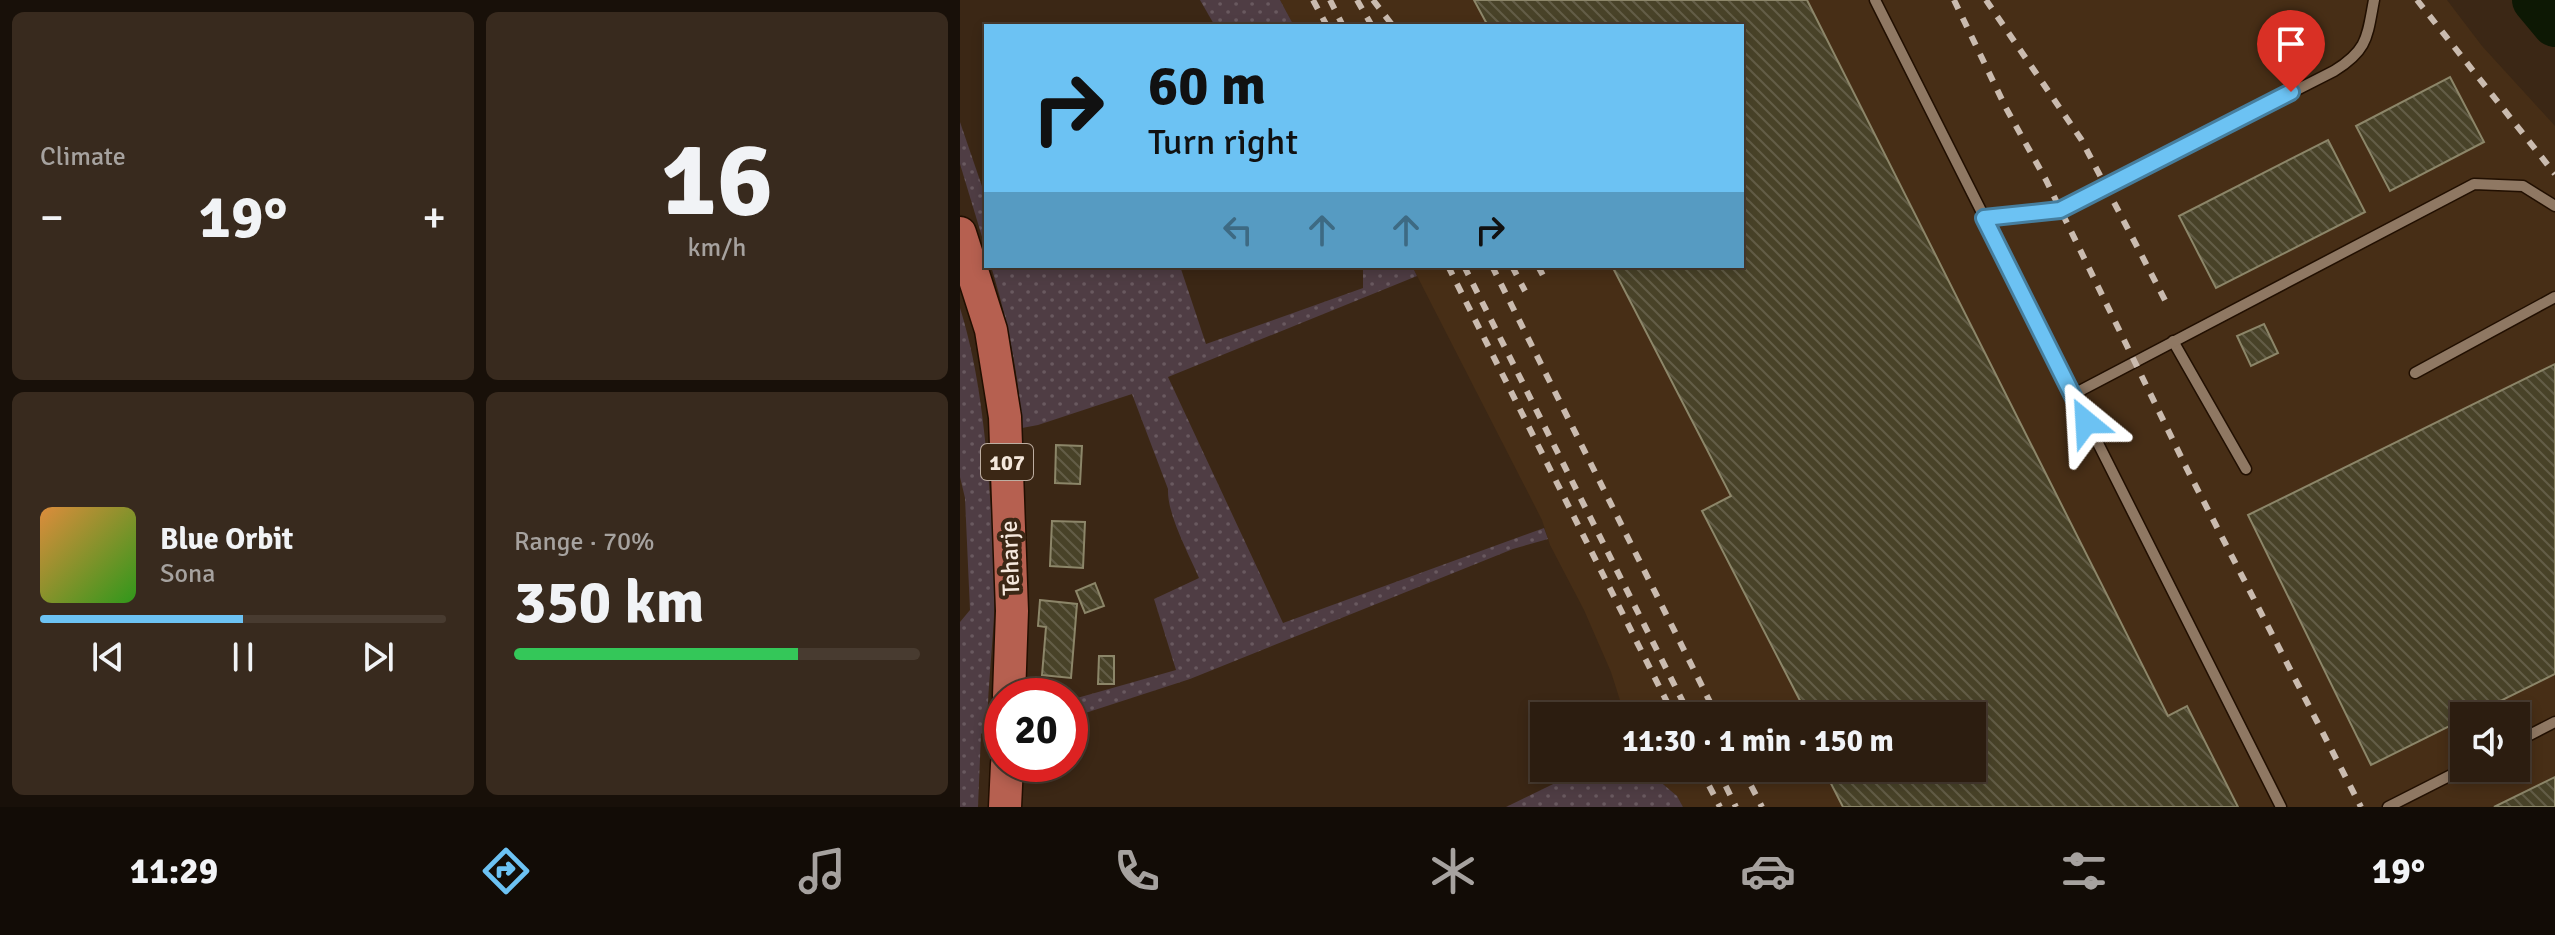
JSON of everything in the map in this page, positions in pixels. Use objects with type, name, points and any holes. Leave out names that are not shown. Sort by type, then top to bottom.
[{"type":"main road","name":"Teharje","points":[[960,233],[991,330],[1005,417],[1012,611],[1010,678]]},
{"type":"main road","points":[[1005,807],[1006,782]]},
{"type":"lane","points":[[1875,0],[2281,807]]},
{"type":"lane","points":[[1984,218],[2060,210],[2334,71],[2355,58],[2365,43],[2374,0]]},
{"type":"lane","points":[[2072,395],[2474,184],[2523,186],[2555,206]]},
{"type":"lane","points":[[2415,373],[2555,297]]},
{"type":"lane","points":[[2173,341],[2246,469]]},
{"type":"lane","points":[[2530,735],[2555,722]]},
{"type":"lane","points":[[2388,807],[2450,776]]},
{"type":"shaded area","points":[[1200,0],[1280,0],[1293,24],[1214,24]]},
{"type":"shaded area","points":[[1280,0],[2447,0],[2482,46],[2555,126],[2555,807],[1683,807],[1677,796],[1660,782],[1986,782],[1986,702],[1621,702],[1584,610],[1550,545],[1542,520],[1413,268],[1744,268],[1744,24],[1293,24]]},
{"type":"shaded area","points":[[960,122],[984,192],[984,243],[960,164]]},
{"type":"shaded area","points":[[992,268],[1181,268],[1206,344],[1363,288],[1362,268],[1413,268],[1417,276],[1168,377],[1283,623],[1544,528],[1548,539],[1513,549],[1190,679],[1088,712],[1088,695],[1176,670],[1154,599],[1199,578],[1175,522],[1168,489],[1132,394],[1022,428],[1011,346]]},
{"type":"shaded area","points":[[960,308],[973,357],[981,407],[995,563],[990,678],[984,678],[984,731],[981,734],[978,807],[960,807],[960,622],[970,610],[965,498],[960,477]]},
{"type":"shaded area","points":[[1557,782],[1660,782],[1677,796],[1683,807],[1506,807]]},
{"type":"building","points":[[1474,0],[1807,0],[2168,716],[2187,706],[2238,807],[1843,807],[1830,782],[1986,782],[1986,702],[1801,702],[1702,511],[1731,496],[1613,268],[1744,268],[1744,24],[1487,24]]},
{"type":"building","points":[[2450,77],[2484,142],[2390,191],[2356,126]]},
{"type":"building","points":[[2328,140],[2365,212],[2216,288],[2179,216]]},
{"type":"building","points":[[2264,324],[2278,353],[2251,366],[2237,336]]},
{"type":"building","points":[[2555,364],[2555,674],[2498,702],[2450,702],[2450,726],[2371,765],[2248,515]]},
{"type":"building","points":[[1056,445],[1082,446],[1080,484],[1055,483]]},
{"type":"building","points":[[1052,521],[1085,522],[1083,568],[1050,566]]},
{"type":"building","points":[[1095,583],[1104,606],[1085,613],[1076,591]]},
{"type":"building","points":[[1040,600],[1077,604],[1071,678],[1042,675],[1046,627],[1038,626]]},
{"type":"building","points":[[1099,656],[1114,656],[1114,684],[1098,684]]},
{"type":"building","points":[[2555,777],[2555,807],[2494,807]]},
{"type":"waterway","points":[[2535,0],[2555,24]]},
{"type":"railway","points":[[1313,0],[1326,24]]},
{"type":"railway","points":[[1330,0],[1342,24]]},
{"type":"railway","points":[[1357,0],[1371,24]]},
{"type":"railway","points":[[1373,0],[1391,24]]},
{"type":"railway","points":[[1954,0],[2188,471],[2361,807]]},
{"type":"railway","points":[[1986,0],[2081,139],[2167,304]]},
{"type":"railway","points":[[2417,0],[2555,174]]},
{"type":"railway","points":[[1449,268],[1667,702]]},
{"type":"railway","points":[[1465,268],[1683,702]]},
{"type":"railway","points":[[1493,268],[1710,702]]},
{"type":"railway","points":[[1513,268],[1525,291]]},
{"type":"railway","points":[[1539,268],[1547,283]]},
{"type":"railway","points":[[1707,782],[1720,807]]},
{"type":"railway","points":[[1724,782],[1736,807]]},
{"type":"railway","points":[[1749,782],[1762,807]]},
{"type":"route","points":[[2086,422],[1984,218],[2060,210],[2291,92]]}]
